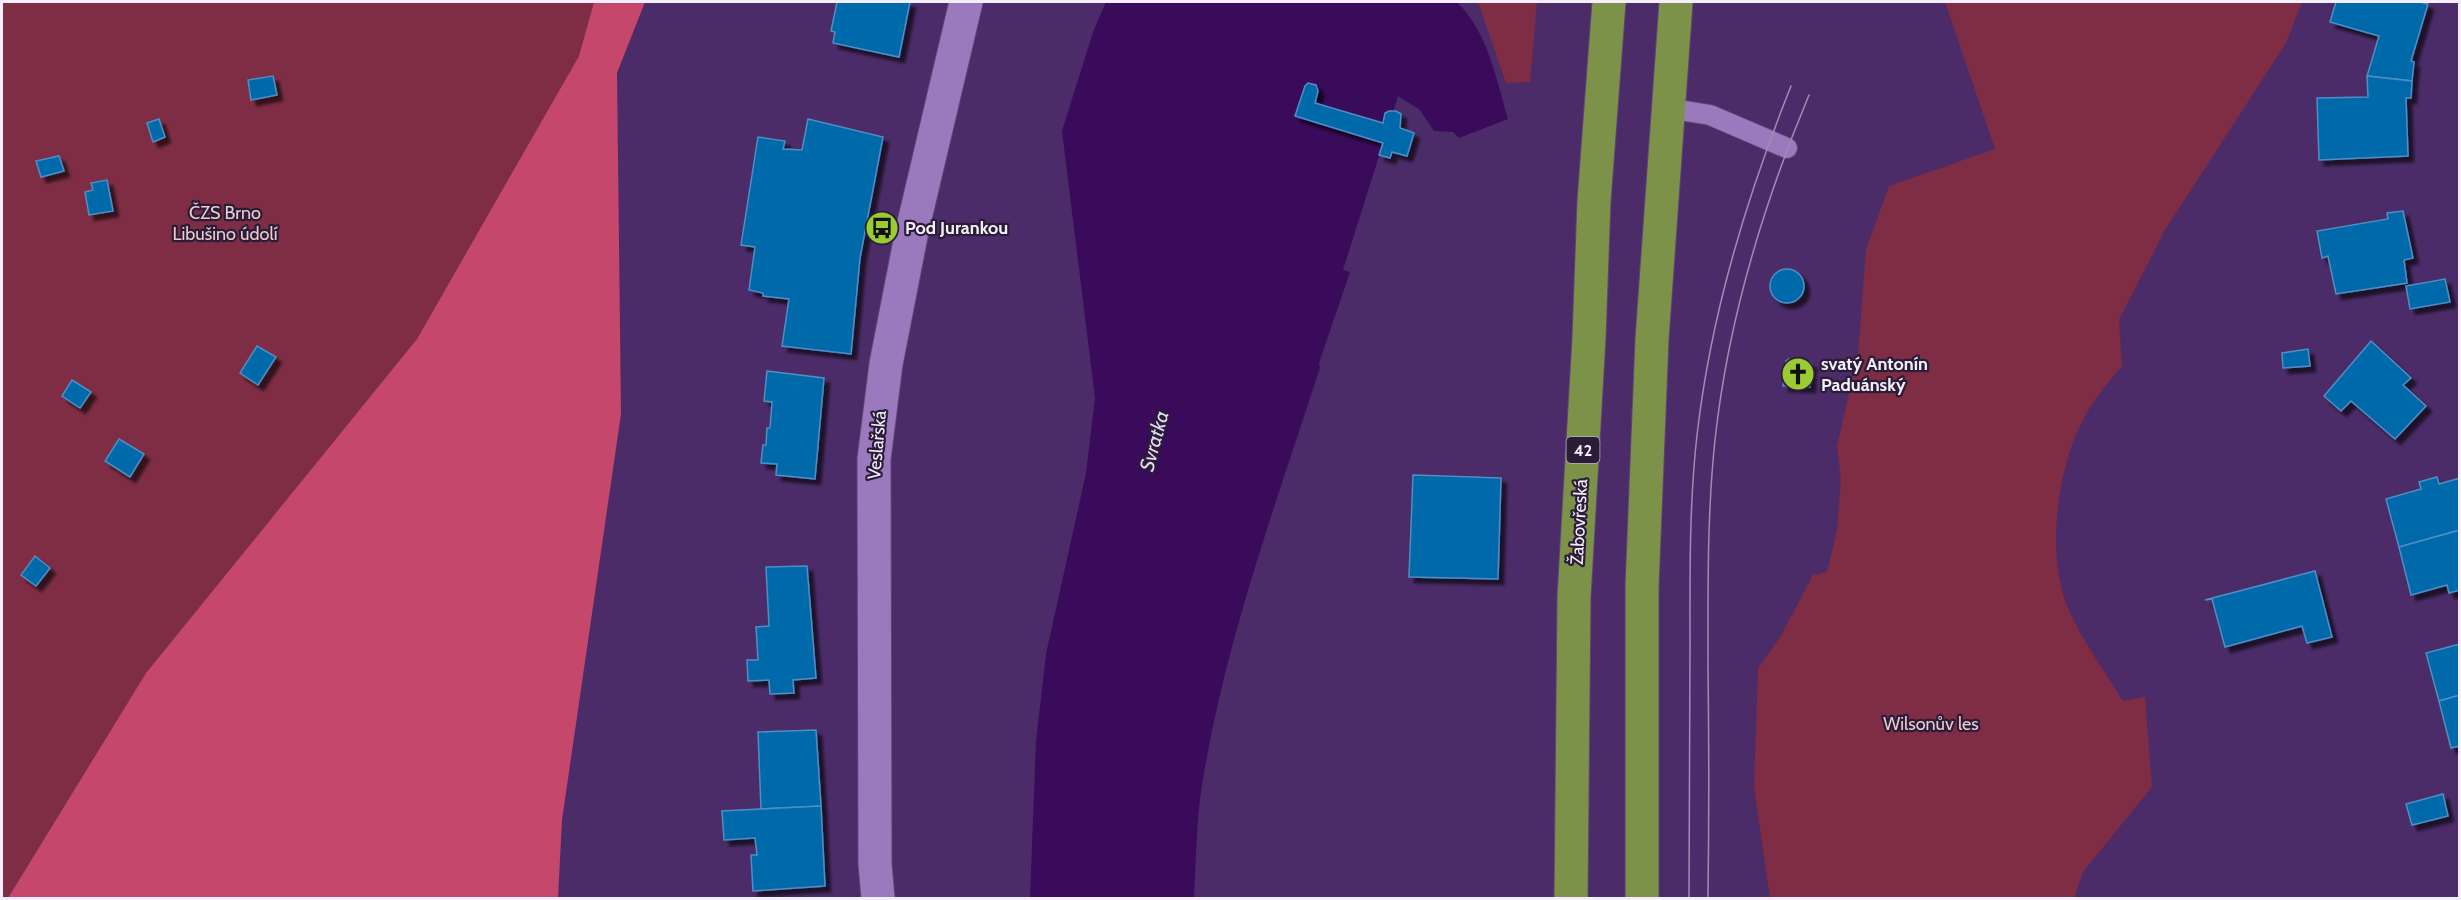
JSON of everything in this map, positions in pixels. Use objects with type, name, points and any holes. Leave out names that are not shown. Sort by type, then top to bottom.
[{"type":"highway","name":"Žabovřeská","points":[[1571,898],[1574,597],[1589,338],[1594,201],[1610,2]]},
{"type":"highway","points":[[1642,898],[1642,587],[1652,339],[1676,2]]},
{"type":"street","name":"Veslařská","points":[[878,898],[875,864],[874,459],[886,364],[912,231],[966,2]]},
{"type":"lane","points":[[1667,108],[1710,115],[1787,148]]},
{"type":"green space","name":"ČZS Brno Libušino údolí","points":[[2,2],[594,2],[579,56],[417,339],[146,673],[8,898],[2,898]]},
{"type":"green space","points":[[1478,2],[1537,2],[1530,82],[1506,83]]},
{"type":"green space","name":"Wilsonův les","points":[[1945,2],[2302,2],[2286,43],[2165,230],[2119,320],[2122,366],[2092,404],[2084,418],[2067,461],[2061,485],[2056,536],[2057,561],[2067,606],[2086,642],[2123,701],[2145,697],[2152,787],[2083,872],[2074,898],[1770,898],[1754,787],[1758,669],[1782,634],[1813,575],[1827,572],[1837,531],[1841,480],[1837,446],[1858,355],[1866,250],[1889,186],[1995,149]]},
{"type":"shaded area","points":[[594,2],[645,2],[617,73],[621,414],[562,820],[558,898],[8,898],[146,673],[417,339],[579,56]]},
{"type":"water","name":"Svratka","points":[[1106,2],[1457,2],[1468,14],[1484,42],[1508,119],[1459,138],[1453,132],[1434,131],[1420,110],[1398,96],[1343,270],[1350,272],[1269,523],[1224,679],[1200,799],[1194,898],[1030,898],[1036,741],[1046,654],[1086,473],[1095,398],[1062,131],[1093,32]]},
{"type":"building","points":[[837,2],[910,2],[899,57],[833,43],[835,32],[831,31]]},
{"type":"building","points":[[2336,2],[2419,2],[2428,4],[2411,61],[2414,62],[2412,81],[2367,76],[2379,36],[2330,22]]},
{"type":"building","points":[[273,76],[277,95],[251,100],[248,80]]},
{"type":"building","points":[[2367,76],[2412,81],[2411,98],[2406,98],[2408,156],[2319,160],[2317,98],[2368,97]]},
{"type":"building","points":[[1308,83],[1316,85],[1318,91],[1315,103],[1383,123],[1385,113],[1389,111],[1401,114],[1400,128],[1414,133],[1407,156],[1392,152],[1390,158],[1379,155],[1383,143],[1295,116]]},
{"type":"building","points":[[159,119],[165,137],[153,142],[147,123]]},
{"type":"building","points":[[808,119],[883,137],[860,258],[851,354],[782,346],[789,299],[763,296],[763,293],[749,290],[755,247],[741,245],[758,137],[785,141],[783,149],[802,150]]},
{"type":"building","points":[[59,156],[64,171],[41,177],[36,161]]},
{"type":"building","points":[[107,180],[113,211],[89,215],[85,192],[93,190],[91,183]]},
{"type":"building","points":[[2403,211],[2413,258],[2404,260],[2407,283],[2336,294],[2328,256],[2322,258],[2317,231],[2388,219],[2387,213]]},
{"type":"building","points":[[1787,269],[1799,274],[1804,286],[1799,298],[1787,303],[1775,298],[1770,286],[1775,274]]},
{"type":"building","points":[[2445,279],[2450,302],[2410,309],[2406,286]]},
{"type":"building","points":[[2371,341],[2411,378],[2403,385],[2426,406],[2395,439],[2351,401],[2341,411],[2324,396]]},
{"type":"building","points":[[257,346],[276,357],[258,385],[240,373]]},
{"type":"building","points":[[2308,349],[2310,366],[2283,368],[2282,353]]},
{"type":"building","name":"svatý Antonín Paduánský","points":[[1789,359],[1790,363],[1807,364],[1810,362],[1812,365],[1810,366],[1810,387],[1783,386],[1786,361]]},
{"type":"building","points":[[767,371],[824,378],[815,479],[776,475],[777,464],[761,463],[763,445],[766,445],[767,428],[770,428],[772,402],[764,401]]},
{"type":"building","points":[[72,380],[91,392],[80,408],[62,396]]},
{"type":"building","points":[[119,439],[144,454],[130,477],[105,461]]},
{"type":"building","points":[[1413,475],[1501,478],[1498,579],[1409,577]]},
{"type":"building","points":[[2437,477],[2439,484],[2460,478],[2460,530],[2399,547],[2386,499],[2421,489],[2419,482]]},
{"type":"building","points":[[2460,530],[2460,590],[2449,593],[2447,585],[2411,595],[2399,547]]},
{"type":"building","points":[[35,556],[50,568],[36,586],[21,575]]},
{"type":"building","points":[[807,566],[816,678],[793,680],[794,693],[770,694],[769,680],[748,681],[747,660],[758,660],[756,627],[769,626],[766,567]]},
{"type":"building","points":[[2315,571],[2332,637],[2307,643],[2302,626],[2225,647],[2212,599],[2205,600]]},
{"type":"building","points":[[2460,644],[2460,695],[2439,701],[2426,653]]},
{"type":"building","points":[[2460,695],[2460,746],[2451,748],[2439,701]]},
{"type":"building","points":[[816,730],[821,806],[761,809],[758,732]]},
{"type":"building","points":[[2443,794],[2448,816],[2412,825],[2406,804]]},
{"type":"building","points":[[821,806],[825,886],[753,891],[751,855],[757,855],[755,838],[724,840],[722,811]]},
{"type":"tram line","points":[[1689,898],[1690,542],[1697,435],[1711,345],[1732,258],[1759,171],[1791,86]]},
{"type":"tram line","points":[[1708,898],[1708,553],[1715,440],[1738,307],[1762,221],[1809,95]]},
{"type":"place","name":"Pod Jurankou","points":[[882,228]]},
{"type":"place","name":"svatý Antonín Paduánský","points":[[1798,374]]}]
